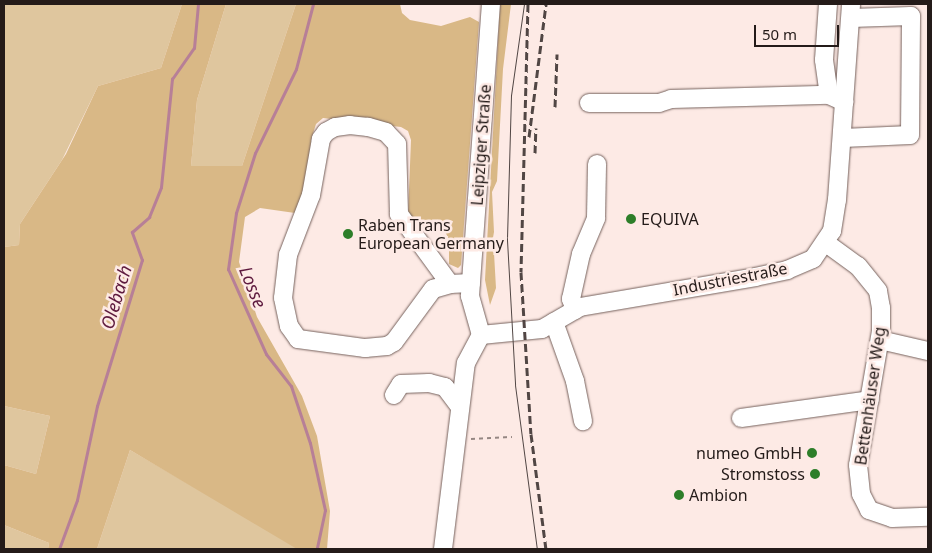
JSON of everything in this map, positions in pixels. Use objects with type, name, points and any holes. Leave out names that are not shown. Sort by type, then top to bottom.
[{"type":"street","name":"Leipziger Straße","points":[[481,335],[470,296],[491,4]]},
{"type":"street","points":[[828,4],[824,60],[829,95]]},
{"type":"street","points":[[826,243],[837,200],[851,11],[911,16],[910,135],[843,138]]},
{"type":"street","points":[[589,103],[659,103],[671,99],[829,95],[845,102]]},
{"type":"street","points":[[450,284],[399,214],[397,144],[386,132],[368,127],[350,125],[335,127],[326,132],[321,139],[311,195],[288,255],[284,298],[289,326],[298,339],[365,348],[387,346],[394,342],[433,289],[450,284],[471,283]]},
{"type":"street","points":[[575,310],[571,300],[579,261],[588,229],[596,218],[597,164]]},
{"type":"street","name":"Industriestraße","points":[[481,335],[542,329],[575,310],[787,270],[813,258],[826,243]]},
{"type":"street","name":"Bettenhäuser Weg","points":[[826,243],[858,266],[878,291],[881,308],[880,340],[858,465],[861,494],[869,510],[892,518],[928,517]]},
{"type":"street","points":[[554,322],[575,381],[583,421]]},
{"type":"street","points":[[443,549],[466,363],[481,335]]},
{"type":"street","points":[[880,340],[928,351]]},
{"type":"street","points":[[394,395],[401,384],[429,383],[445,387],[460,407]]},
{"type":"street","points":[[741,418],[870,400]]},
{"type":"path","points":[[471,439],[512,437]]},
{"type":"shaded area","points":[[4,4],[182,4],[161,68],[98,86],[62,160],[20,224],[19,245],[4,247]]},
{"type":"shaded area","points":[[182,4],[226,4],[197,100],[191,166],[242,166],[296,4],[400,4],[402,13],[410,20],[441,26],[470,17],[479,22],[461,265],[458,268],[449,264],[449,239],[444,230],[414,224],[408,216],[411,140],[408,131],[401,127],[323,118],[316,124],[311,140],[310,169],[303,202],[295,213],[260,208],[245,217],[239,262],[257,317],[302,396],[317,436],[330,511],[327,549],[297,549],[130,450],[97,549],[48,549],[49,543],[4,525],[4,465],[36,474],[50,416],[4,406],[4,247],[19,245],[20,224],[66,154],[98,86],[161,68]]},
{"type":"shaded area","points":[[226,4],[296,4],[242,166],[191,166],[197,100]]},
{"type":"shaded area","points":[[500,4],[511,4],[503,69],[497,181],[492,192],[494,232],[491,249],[494,253],[496,288],[490,305],[485,280]]},
{"type":"shaded area","points":[[4,406],[50,416],[36,474],[4,465]]},
{"type":"shaded area","points":[[130,450],[297,547],[297,549],[97,549]]},
{"type":"shaded area","points":[[4,525],[49,543],[48,549],[4,549]]},
{"type":"waterway","name":"Olebach","points":[[59,549],[77,500],[97,406],[142,260],[132,232],[149,217],[161,187],[172,79],[194,48],[198,4]]},
{"type":"waterway","name":"Losse","points":[[313,4],[296,69],[255,153],[236,213],[228,269],[266,354],[291,386],[310,443],[325,510],[317,549]]},
{"type":"tram line","points":[[524,4],[511,95],[507,240],[515,385],[537,549]]},
{"type":"railway","points":[[528,4],[521,272],[531,434],[546,549]]},
{"type":"railway","points":[[529,137],[546,4]]},
{"type":"railway","points":[[555,107],[557,54]]},
{"type":"railway","points":[[535,153],[536,128]]},
{"type":"place","name":"EQUIVA","points":[[631,219]]},
{"type":"place","name":"Raben Trans European Germany","points":[[348,234]]},
{"type":"place","name":"numeo GmbH","points":[[812,453]]},
{"type":"place","name":"Stromstoss","points":[[815,474]]},
{"type":"place","name":"Ambion","points":[[679,495]]}]
